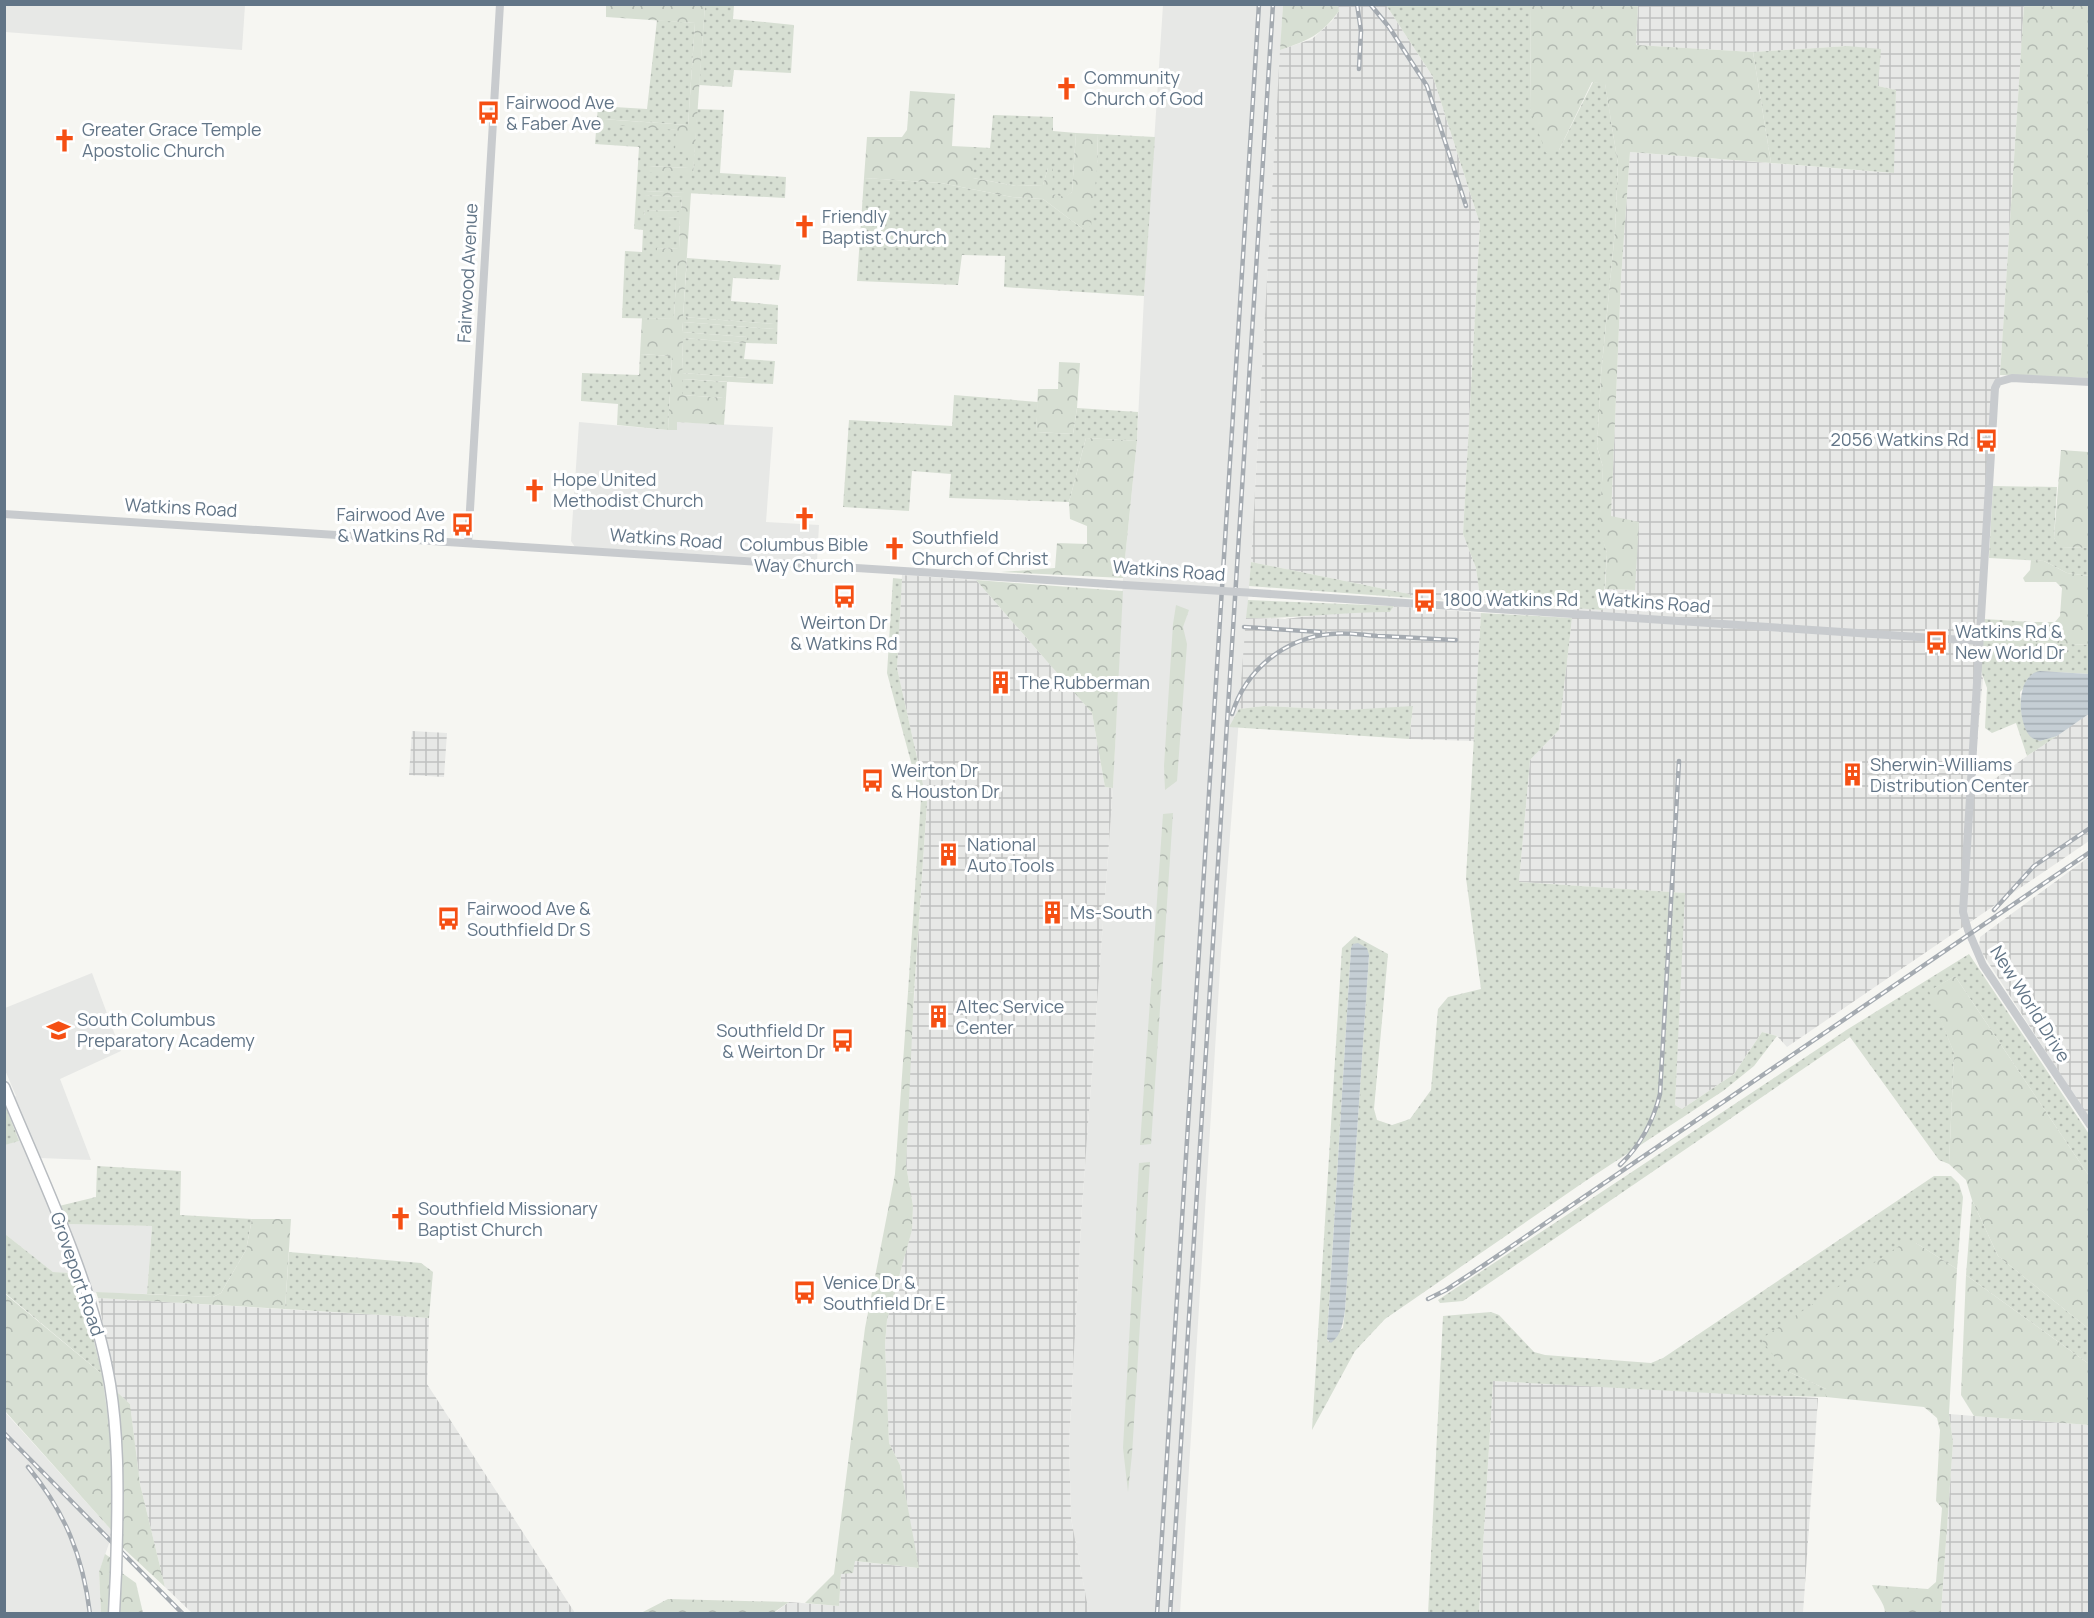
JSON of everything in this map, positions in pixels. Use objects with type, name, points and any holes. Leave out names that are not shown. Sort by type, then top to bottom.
[{"type":"main road","name":"Groveport Road","points":[[4,1087],[79,1269],[99,1335],[110,1382],[117,1440],[114,1614]]},
{"type":"street","name":"Fairwood Avenue","points":[[468,543],[500,4]]},
{"type":"street","points":[[1979,641],[1983,616],[1995,388],[1998,382],[2012,378],[2090,382]]},
{"type":"street","name":"Watkins Road","points":[[4,514],[1979,641]]},
{"type":"street","name":"New World Drive","points":[[1979,641],[1964,912],[1968,930],[1983,965],[2090,1125]]},
{"type":"shaded area","points":[[4,5],[245,5],[242,50],[5,32]]},
{"type":"shaded area","points":[[1163,5],[1283,5],[1251,562],[1221,953],[1180,1613],[1089,1614],[1071,1518],[1069,1444],[1082,1206],[1113,788],[1123,578],[1137,441]]},
{"type":"shaded area","points":[[1338,5],[1386,5],[1433,77],[1480,224],[1463,534],[1476,568],[1479,590],[1482,597],[1491,603],[1412,598],[1409,594],[1251,562],[1280,50],[1312,39],[1332,21],[1339,11]]},
{"type":"shaded area","points":[[1638,5],[2024,5],[2000,375],[1987,486],[1979,665],[1983,679],[1975,788],[1980,789],[2089,713],[2089,841],[1787,1047],[1777,1036],[1762,1032],[1734,1074],[1682,1109],[1675,1105],[1684,893],[1519,882],[1530,760],[1559,730],[1573,608],[1602,610],[1605,589],[1634,590],[1611,516],[1621,279],[1630,152],[1893,173],[1896,90],[1878,86],[1847,46],[1753,52],[1636,45]]},
{"type":"shaded area","points":[[579,422],[668,430],[677,422],[773,427],[766,522],[819,525],[817,561],[575,547],[571,541]]},
{"type":"shaded area","points":[[902,575],[976,580],[1092,713],[1105,787],[1113,788],[1082,1206],[1069,1444],[1071,1518],[1089,1613],[773,1614],[789,1602],[839,1606],[841,1574],[854,1561],[918,1568],[900,1465],[889,1443],[885,1344],[887,1320],[912,1229],[913,1206],[906,1165],[909,1075],[927,802],[897,668]]},
{"type":"shaded area","points":[[1394,606],[1481,613],[1474,741],[1409,739],[1413,707],[1346,710],[1264,706],[1239,709],[1246,618],[1285,619],[1342,612],[1390,612]]},
{"type":"shaded area","points":[[2040,671],[2089,674],[2090,713],[2057,736],[2040,741],[2032,738],[2023,723],[2021,701],[2026,681]]},
{"type":"shaded area","points":[[412,731],[447,733],[444,777],[409,775]]},
{"type":"shaded area","points":[[2089,857],[2089,1118],[1979,948],[1980,937]]},
{"type":"shaded area","points":[[1358,943],[1367,948],[1369,955],[1345,1310],[1340,1332],[1331,1343],[1327,1339],[1351,948],[1353,944]]},
{"type":"shaded area","points":[[92,973],[121,1051],[60,1079],[91,1160],[40,1158],[66,1224],[152,1226],[147,1294],[79,1292],[73,1273],[53,1272],[5,1234],[4,1145],[19,1141],[5,1105],[5,1101],[16,1096],[5,1070],[5,1008]]},
{"type":"shaded area","points":[[98,1298],[429,1318],[427,1384],[575,1613],[192,1613],[165,1587],[140,1484],[130,1404],[116,1391]]},
{"type":"shaded area","points":[[1493,1381],[1818,1398],[1803,1613],[1479,1614]]},
{"type":"shaded area","points":[[4,1411],[113,1532],[99,1572],[101,1613],[5,1613]]},
{"type":"shaded area","points":[[1949,1414],[2089,1425],[2089,1613],[1941,1614],[1953,1442]]},
{"type":"green space","points":[[606,5],[705,5],[693,175],[647,172],[647,166],[688,168],[688,152],[675,151],[676,130],[602,124],[601,119],[688,125],[695,23],[606,17]]},
{"type":"green space","points":[[705,5],[734,5],[733,19],[794,25],[791,73],[734,70],[732,87],[699,85]]},
{"type":"green space","points":[[1283,5],[1338,5],[1339,11],[1320,32],[1280,50]]},
{"type":"green space","points":[[1386,5],[1531,5],[1530,109],[1559,150],[1593,82],[1605,83],[1618,164],[1615,231],[1601,375],[1597,447],[1603,467],[1600,529],[1607,553],[1603,610],[1491,603],[1482,596],[1479,590],[1476,568],[1463,534],[1480,224],[1433,77]]},
{"type":"green space","points":[[1531,5],[1638,5],[1636,45],[1753,52],[1771,163],[1630,152],[1621,279],[1611,516],[1639,522],[1635,590],[1605,589],[1607,553],[1599,529],[1603,467],[1597,447],[1601,375],[1615,231],[1618,164],[1605,84],[1592,82],[1559,150],[1546,153],[1530,109]]},
{"type":"green space","points":[[2024,5],[2089,5],[2089,378],[2000,375]]},
{"type":"green space","points":[[657,20],[695,23],[688,125],[602,119],[676,130],[688,152],[688,168],[647,166],[693,174],[697,109],[724,110],[720,173],[786,177],[785,198],[645,191],[645,195],[682,197],[681,211],[645,210],[644,215],[680,218],[679,249],[657,248],[677,260],[674,319],[622,318],[625,251],[642,252],[643,230],[634,229],[639,147],[595,144],[598,106],[647,109]]},
{"type":"green space","points":[[1847,46],[1881,49],[1878,86],[1896,90],[1894,173],[1771,163],[1753,52]]},
{"type":"green space","points":[[910,91],[955,94],[952,146],[973,147],[973,178],[1016,186],[1043,185],[1048,168],[1053,168],[1052,194],[1065,197],[1072,192],[1076,133],[1097,134],[1098,159],[1091,226],[1083,229],[1043,199],[1012,197],[941,183],[864,178],[867,137],[902,137],[907,130]]},
{"type":"green space","points":[[993,115],[1053,117],[1053,131],[1076,133],[1072,192],[1065,198],[1052,194],[1052,168],[1048,168],[1043,185],[1016,186],[973,178],[973,147],[990,148]]},
{"type":"green space","points":[[1097,134],[1155,137],[1144,296],[1004,287],[1005,256],[962,255],[958,285],[857,281],[864,178],[941,183],[1012,197],[1043,199],[1083,229],[1098,159]]},
{"type":"green space","points":[[645,191],[691,193],[683,317],[775,324],[775,329],[683,322],[682,332],[747,337],[746,343],[683,338],[682,373],[749,378],[749,383],[682,379],[682,395],[726,398],[724,425],[677,422],[677,430],[668,430],[672,356],[640,354],[642,318],[674,319],[677,260],[657,259],[657,248],[679,249],[680,218],[644,216],[645,210],[681,211],[682,197],[644,195]]},
{"type":"green space","points":[[687,258],[781,265],[779,280],[733,278],[731,301],[778,305],[777,344],[746,343],[744,359],[775,361],[773,384],[749,383],[749,378],[682,373],[683,338],[745,343],[747,337],[682,332],[683,322],[775,329],[774,324],[683,317]]},
{"type":"green space","points":[[640,354],[672,356],[668,430],[617,425],[618,404],[581,401],[582,373],[639,375]]},
{"type":"green space","points":[[1059,362],[1080,363],[1073,434],[1036,432],[1038,389],[1058,389]]},
{"type":"green space","points":[[682,379],[727,382],[726,398],[682,395]]},
{"type":"green space","points":[[954,395],[1038,402],[1036,432],[1073,434],[1077,408],[1138,412],[1137,441],[1086,438],[1069,502],[949,498],[951,474],[912,471],[909,511],[843,507],[849,420],[952,426]]},
{"type":"green space","points":[[1086,438],[1137,441],[1123,578],[1001,572],[1055,568],[1057,543],[1087,544],[1087,526],[1070,519],[1069,502]]},
{"type":"green space","points":[[2061,450],[2089,452],[2089,548],[2059,547],[2054,538]]},
{"type":"green space","points":[[1993,486],[2057,487],[2054,538],[2060,547],[2089,548],[2089,576],[2067,573],[2044,561],[1989,558]]},
{"type":"green space","points":[[2031,560],[2044,561],[2067,573],[2089,576],[2089,645],[2033,642],[2028,634],[2032,622],[2055,622],[2060,616],[2062,588],[2056,582],[2025,582],[2023,578],[2030,570]]},
{"type":"green space","points":[[1251,562],[1409,594],[1412,598],[1249,586]]},
{"type":"green space","points":[[893,578],[902,579],[897,668],[927,802],[914,993],[908,992],[921,799],[887,673]]},
{"type":"green space","points":[[976,580],[1123,591],[1113,788],[1105,787],[1092,713]]},
{"type":"green space","points":[[1248,600],[1394,606],[1390,612],[1246,618]]},
{"type":"green space","points":[[1176,605],[1189,610],[1183,627],[1187,644],[1177,781],[1165,790],[1164,766]]},
{"type":"green space","points":[[1481,613],[1572,618],[1559,730],[1530,760],[1519,882],[1685,893],[1675,1105],[1682,1109],[1734,1074],[1762,1032],[1777,1036],[1754,1066],[1723,1091],[1584,1182],[1385,1319],[1355,1351],[1312,1430],[1342,948],[1355,936],[1388,954],[1374,1109],[1377,1120],[1392,1125],[1410,1119],[1431,1090],[1438,1009],[1448,997],[1481,989],[1466,878]],"holes":[[[1351,948],[1369,955],[1345,1310],[1343,1328],[1328,1342]]]},
{"type":"green space","points":[[1984,619],[2032,622],[2028,634],[2033,642],[2089,645],[2089,674],[2040,671],[2020,692],[2025,727],[2033,737],[2040,741],[2057,736],[2027,756],[2016,723],[1992,733],[1985,728],[1987,688],[1979,665]]},
{"type":"green space","points":[[1264,706],[1346,710],[1413,706],[1409,739],[1229,727],[1239,709]]},
{"type":"green space","points":[[1173,813],[1151,1144],[1140,1145],[1163,814]]},
{"type":"green space","points":[[1969,954],[2089,1134],[2089,1176],[1955,976],[1930,991],[1954,1053],[1949,1164],[1939,1160],[1850,1037],[1463,1301],[1440,1303],[1438,1300],[1848,1029]]},
{"type":"green space","points":[[1955,976],[2089,1176],[2089,1329],[1998,1256],[1972,1200],[1966,1180],[1949,1164],[1954,1053],[1929,991]]},
{"type":"green space","points":[[908,992],[914,993],[906,1165],[913,1206],[912,1230],[887,1320],[885,1344],[889,1443],[900,1465],[919,1568],[855,1561],[853,1573],[841,1574],[839,1606],[805,1603],[834,1574],[865,1328],[895,1174]]},
{"type":"green space","points":[[5,1105],[19,1141],[4,1145]]},
{"type":"green space","points":[[1150,1162],[1128,1492],[1123,1448],[1139,1163]]},
{"type":"green space","points":[[97,1166],[181,1171],[180,1215],[252,1219],[246,1250],[221,1293],[213,1297],[147,1294],[152,1226],[65,1224],[59,1206],[96,1197]]},
{"type":"green space","points":[[1934,1176],[1951,1176],[1959,1184],[1963,1197],[1957,1269],[1916,1243],[1785,1370],[1826,1389],[1826,1397],[1746,1395],[1493,1381],[1479,1613],[1428,1614],[1443,1316],[1491,1312],[1499,1315],[1534,1352],[1545,1355],[1651,1363],[1663,1358]]},
{"type":"green space","points":[[1972,1200],[1998,1256],[2089,1329],[2089,1364],[1966,1275]]},
{"type":"green space","points":[[252,1219],[291,1219],[285,1309],[98,1298],[96,1292],[213,1297],[221,1293],[246,1250]]},
{"type":"green space","points":[[5,1234],[53,1272],[73,1273],[102,1374],[5,1293]]},
{"type":"green space","points":[[1905,1242],[1916,1243],[1957,1269],[1949,1414],[1953,1442],[1941,1613],[1885,1613],[1882,1602],[1872,1585],[1928,1589],[1936,1582],[1942,1508],[1936,1501],[1940,1430],[1937,1418],[1924,1407],[1826,1397],[1826,1389],[1785,1370],[1763,1342],[1764,1337]]},
{"type":"green space","points":[[289,1252],[421,1263],[433,1272],[429,1318],[285,1309]]},
{"type":"green space","points":[[1966,1275],[2089,1364],[2089,1425],[1974,1416],[1961,1395]]},
{"type":"green space","points":[[4,1293],[102,1374],[110,1432],[113,1532],[5,1411]]},
{"type":"green space","points":[[116,1391],[130,1404],[140,1484],[165,1587],[122,1547],[123,1464]]},
{"type":"green space","points":[[105,1554],[111,1558],[109,1613],[101,1613],[99,1572]]},
{"type":"green space","points":[[122,1573],[136,1583],[143,1613],[120,1613]]},
{"type":"green space","points":[[668,1599],[789,1602],[773,1613],[641,1613]]},
{"type":"railway","points":[[1157,1614],[1259,4]]},
{"type":"railway","points":[[1170,1614],[1273,4]]},
{"type":"railway","points":[[1357,4],[1361,31],[1359,69]]},
{"type":"railway","points":[[1370,4],[1389,27],[1427,86],[1466,206]]},
{"type":"railway","points":[[1244,627],[1320,632]]},
{"type":"railway","points":[[1232,714],[1238,698],[1257,670],[1283,649],[1298,642],[1342,633],[1456,640]]},
{"type":"railway","points":[[1620,1165],[1645,1132],[1660,1094],[1679,761]]},
{"type":"railway","points":[[1994,910],[2034,866],[2090,828]]},
{"type":"railway","points":[[1428,1299],[1484,1265],[2090,852]]},
{"type":"railway","points":[[4,1433],[183,1614]]},
{"type":"railway","points":[[28,1467],[52,1501],[70,1536],[83,1573],[90,1614]]},
{"type":"place","name":"Community Church of God","points":[[1066,88]]},
{"type":"place","name":"Fairwood Ave & Faber Ave","points":[[488,113]]},
{"type":"place","name":"Greater Grace Temple Apostolic Church","points":[[64,140]]},
{"type":"place","name":"Friendly Baptist Church","points":[[804,227]]},
{"type":"place","name":"2056 Watkins Rd","points":[[1987,440]]},
{"type":"place","name":"Hope United Methodist Church","points":[[535,490]]},
{"type":"place","name":"Columbus Bible Way Church","points":[[804,519]]},
{"type":"place","name":"Fairwood Ave & Watkins Rd","points":[[463,525]]},
{"type":"place","name":"Southfield Church of Christ","points":[[894,548]]},
{"type":"place","name":"Weirton Dr & Watkins Rd","points":[[844,597]]},
{"type":"place","name":"1800 Watkins Rd","points":[[1425,600]]},
{"type":"place","name":"Watkins Rd & New World Dr","points":[[1937,642]]},
{"type":"place","name":"The Rubberman","points":[[1000,683]]},
{"type":"place","name":"Sherwin-Williams Distribution Center","points":[[1852,775]]},
{"type":"place","name":"Weirton Dr & Houston Dr","points":[[873,781]]},
{"type":"place","name":"National Auto Tools","points":[[949,855]]},
{"type":"place","name":"Ms-South","points":[[1052,913]]},
{"type":"place","name":"Fairwood Ave & Southfield Dr S","points":[[449,919]]},
{"type":"place","name":"Altec Service Center","points":[[938,1017]]},
{"type":"place","name":"South Columbus Preparatory Academy","points":[[59,1030]]},
{"type":"place","name":"Southfield Dr & Weirton Dr","points":[[843,1041]]},
{"type":"place","name":"Southfield Missionary Baptist Church","points":[[400,1219]]},
{"type":"place","name":"Venice Dr & Southfield Dr E","points":[[805,1293]]}]
